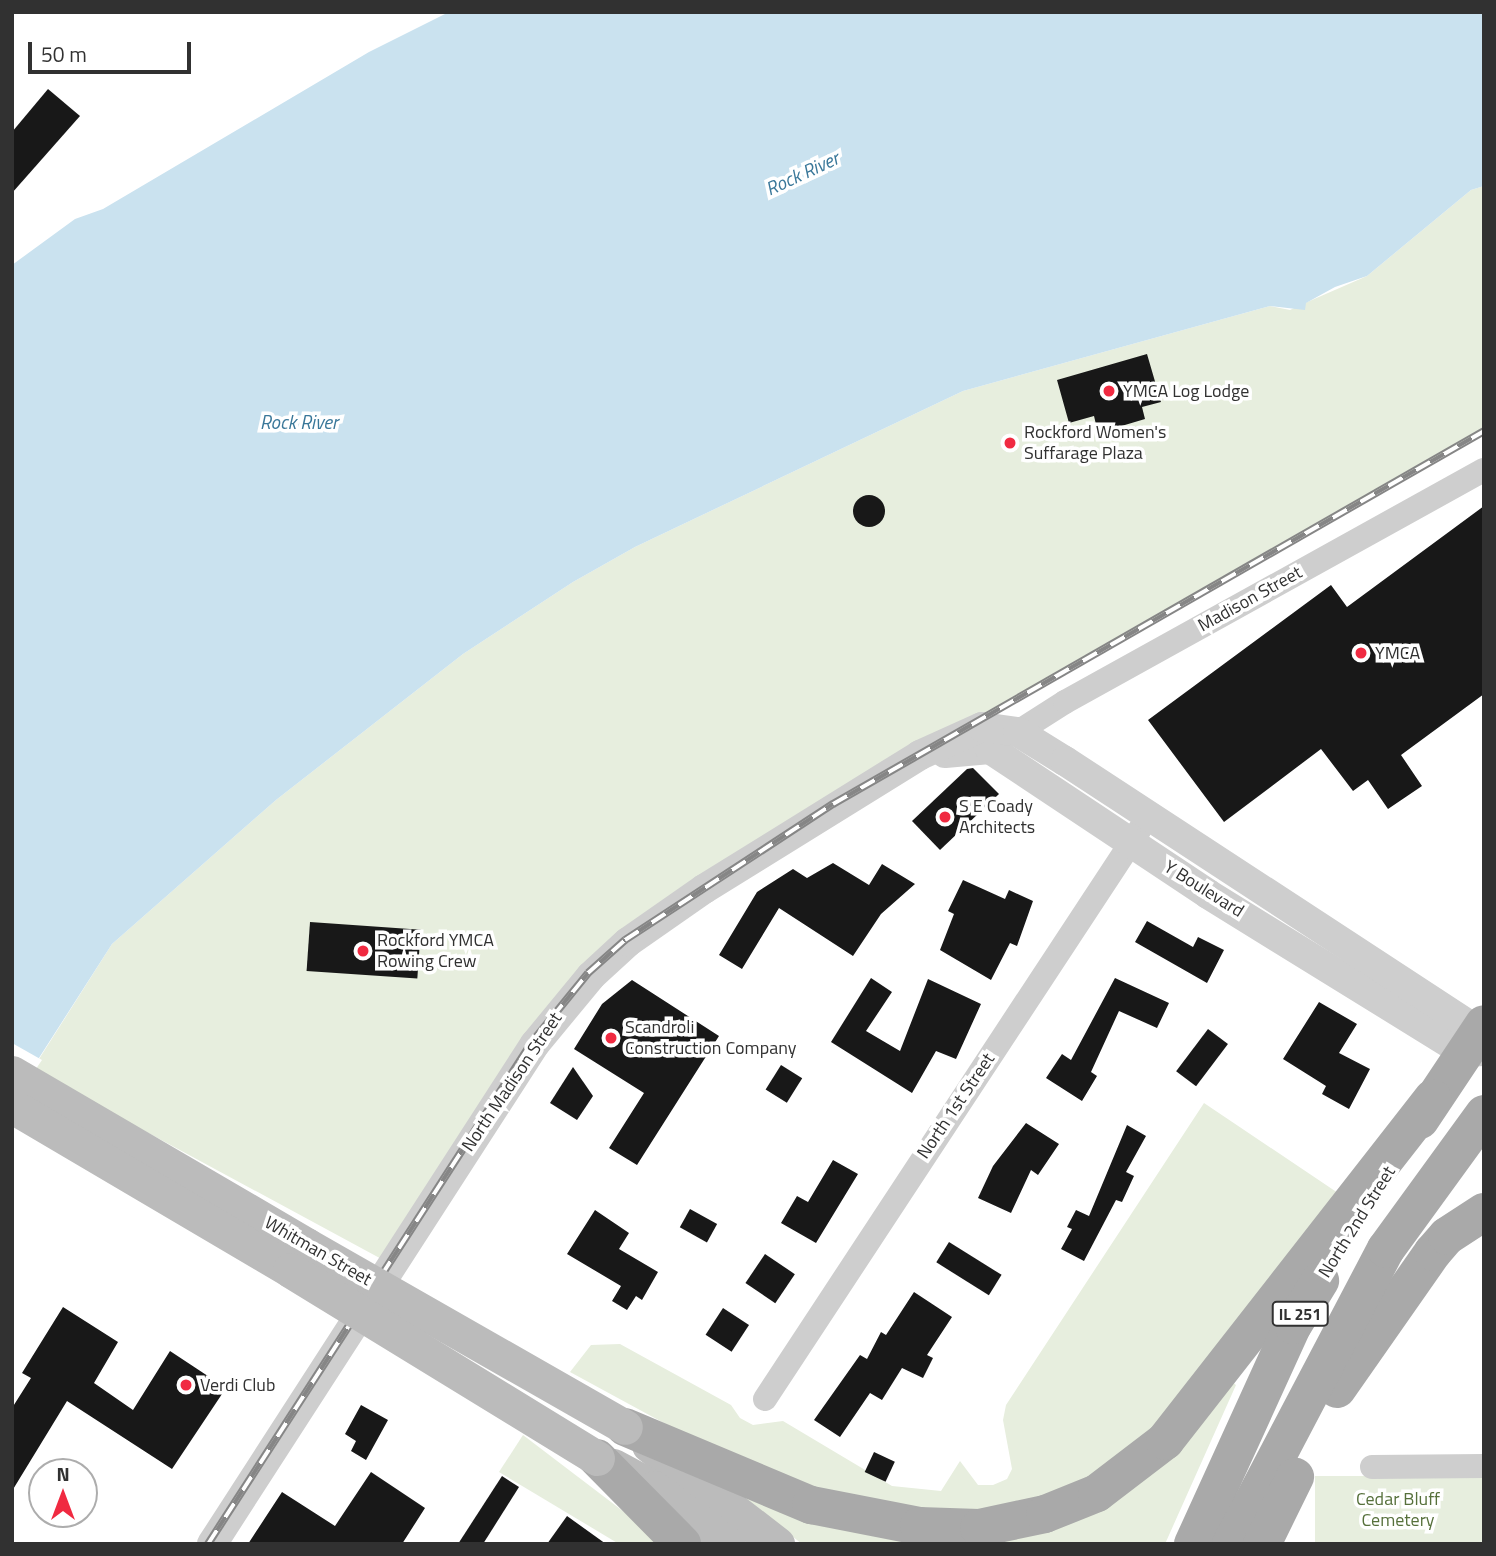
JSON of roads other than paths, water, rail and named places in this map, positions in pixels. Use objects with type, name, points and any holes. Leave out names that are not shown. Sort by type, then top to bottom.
[{"type":"main road","name":"North 2nd Street","points":[[1193,1544],[1293,1325],[1433,1098],[1479,1039]]},
{"type":"main road","name":"Whitman Street","points":[[12,1073],[154,1172],[298,1257],[625,1427],[777,1544]]},
{"type":"main road","points":[[625,1427],[811,1505],[919,1526],[979,1528],[1055,1510],[1097,1493],[1165,1441],[1433,1098]]},
{"type":"main road","name":"Whitman Street","points":[[12,1106],[154,1172]]},
{"type":"main road","name":"IL 251","points":[[1231,1544],[1386,1249],[1484,1114]]},
{"type":"main road","points":[[1262,1544],[1362,1334],[1484,1143]]},
{"type":"main road","points":[[1337,1389],[1433,1252],[1447,1236],[1484,1212]]},
{"type":"main road","name":"Whitman Street","points":[[298,1257],[597,1458],[654,1488],[728,1544]]},
{"type":"main road","points":[[597,1458],[682,1544]]},
{"type":"street","name":"Madison Street","points":[[1018,733],[1065,702],[1484,470]]},
{"type":"street","name":"North Madison Street","points":[[212,1544],[557,1012],[628,942],[667,914],[920,755],[982,727],[1018,733]]},
{"type":"street","name":"Y Boulevard","points":[[1018,733],[1150,814],[1479,1039]]},
{"type":"street","name":"Y Boulevard","points":[[920,755],[990,749],[1130,843],[1479,1039]]},
{"type":"street","name":"North 1st Street","points":[[765,1399],[1150,814]]},
{"type":"street","points":[[1372,1467],[1484,1466]]},
{"type":"water","name":"Rock River","points":[[449,12],[1484,12],[1484,186],[1471,190],[1367,276],[1335,287],[1306,303],[1305,310],[1270,306],[963,391],[635,547],[573,582],[463,654],[276,800],[112,944],[12,1100],[12,265],[75,219],[103,209],[369,52]]},
{"type":"railway","points":[[208,1544],[532,1042],[588,973],[625,940],[833,804],[1484,431]]},
{"type":"place","name":"YMCA Log Lodge","points":[[1109,391]]},
{"type":"place","name":"Rockford Women's Suffarage Plaza","points":[[1010,443]]},
{"type":"place","name":"YMCA","points":[[1361,653]]},
{"type":"place","name":"S E Coady Architects","points":[[945,817]]},
{"type":"place","name":"Rockford YMCA Rowing Crew","points":[[363,951]]},
{"type":"place","name":"Scandroli Construction Company","points":[[611,1038]]},
{"type":"place","name":"Verdi Club","points":[[186,1385]]},
{"type":"park label","name":"Cedar Bluff Cemetery","points":[[1398,1510]]}]
